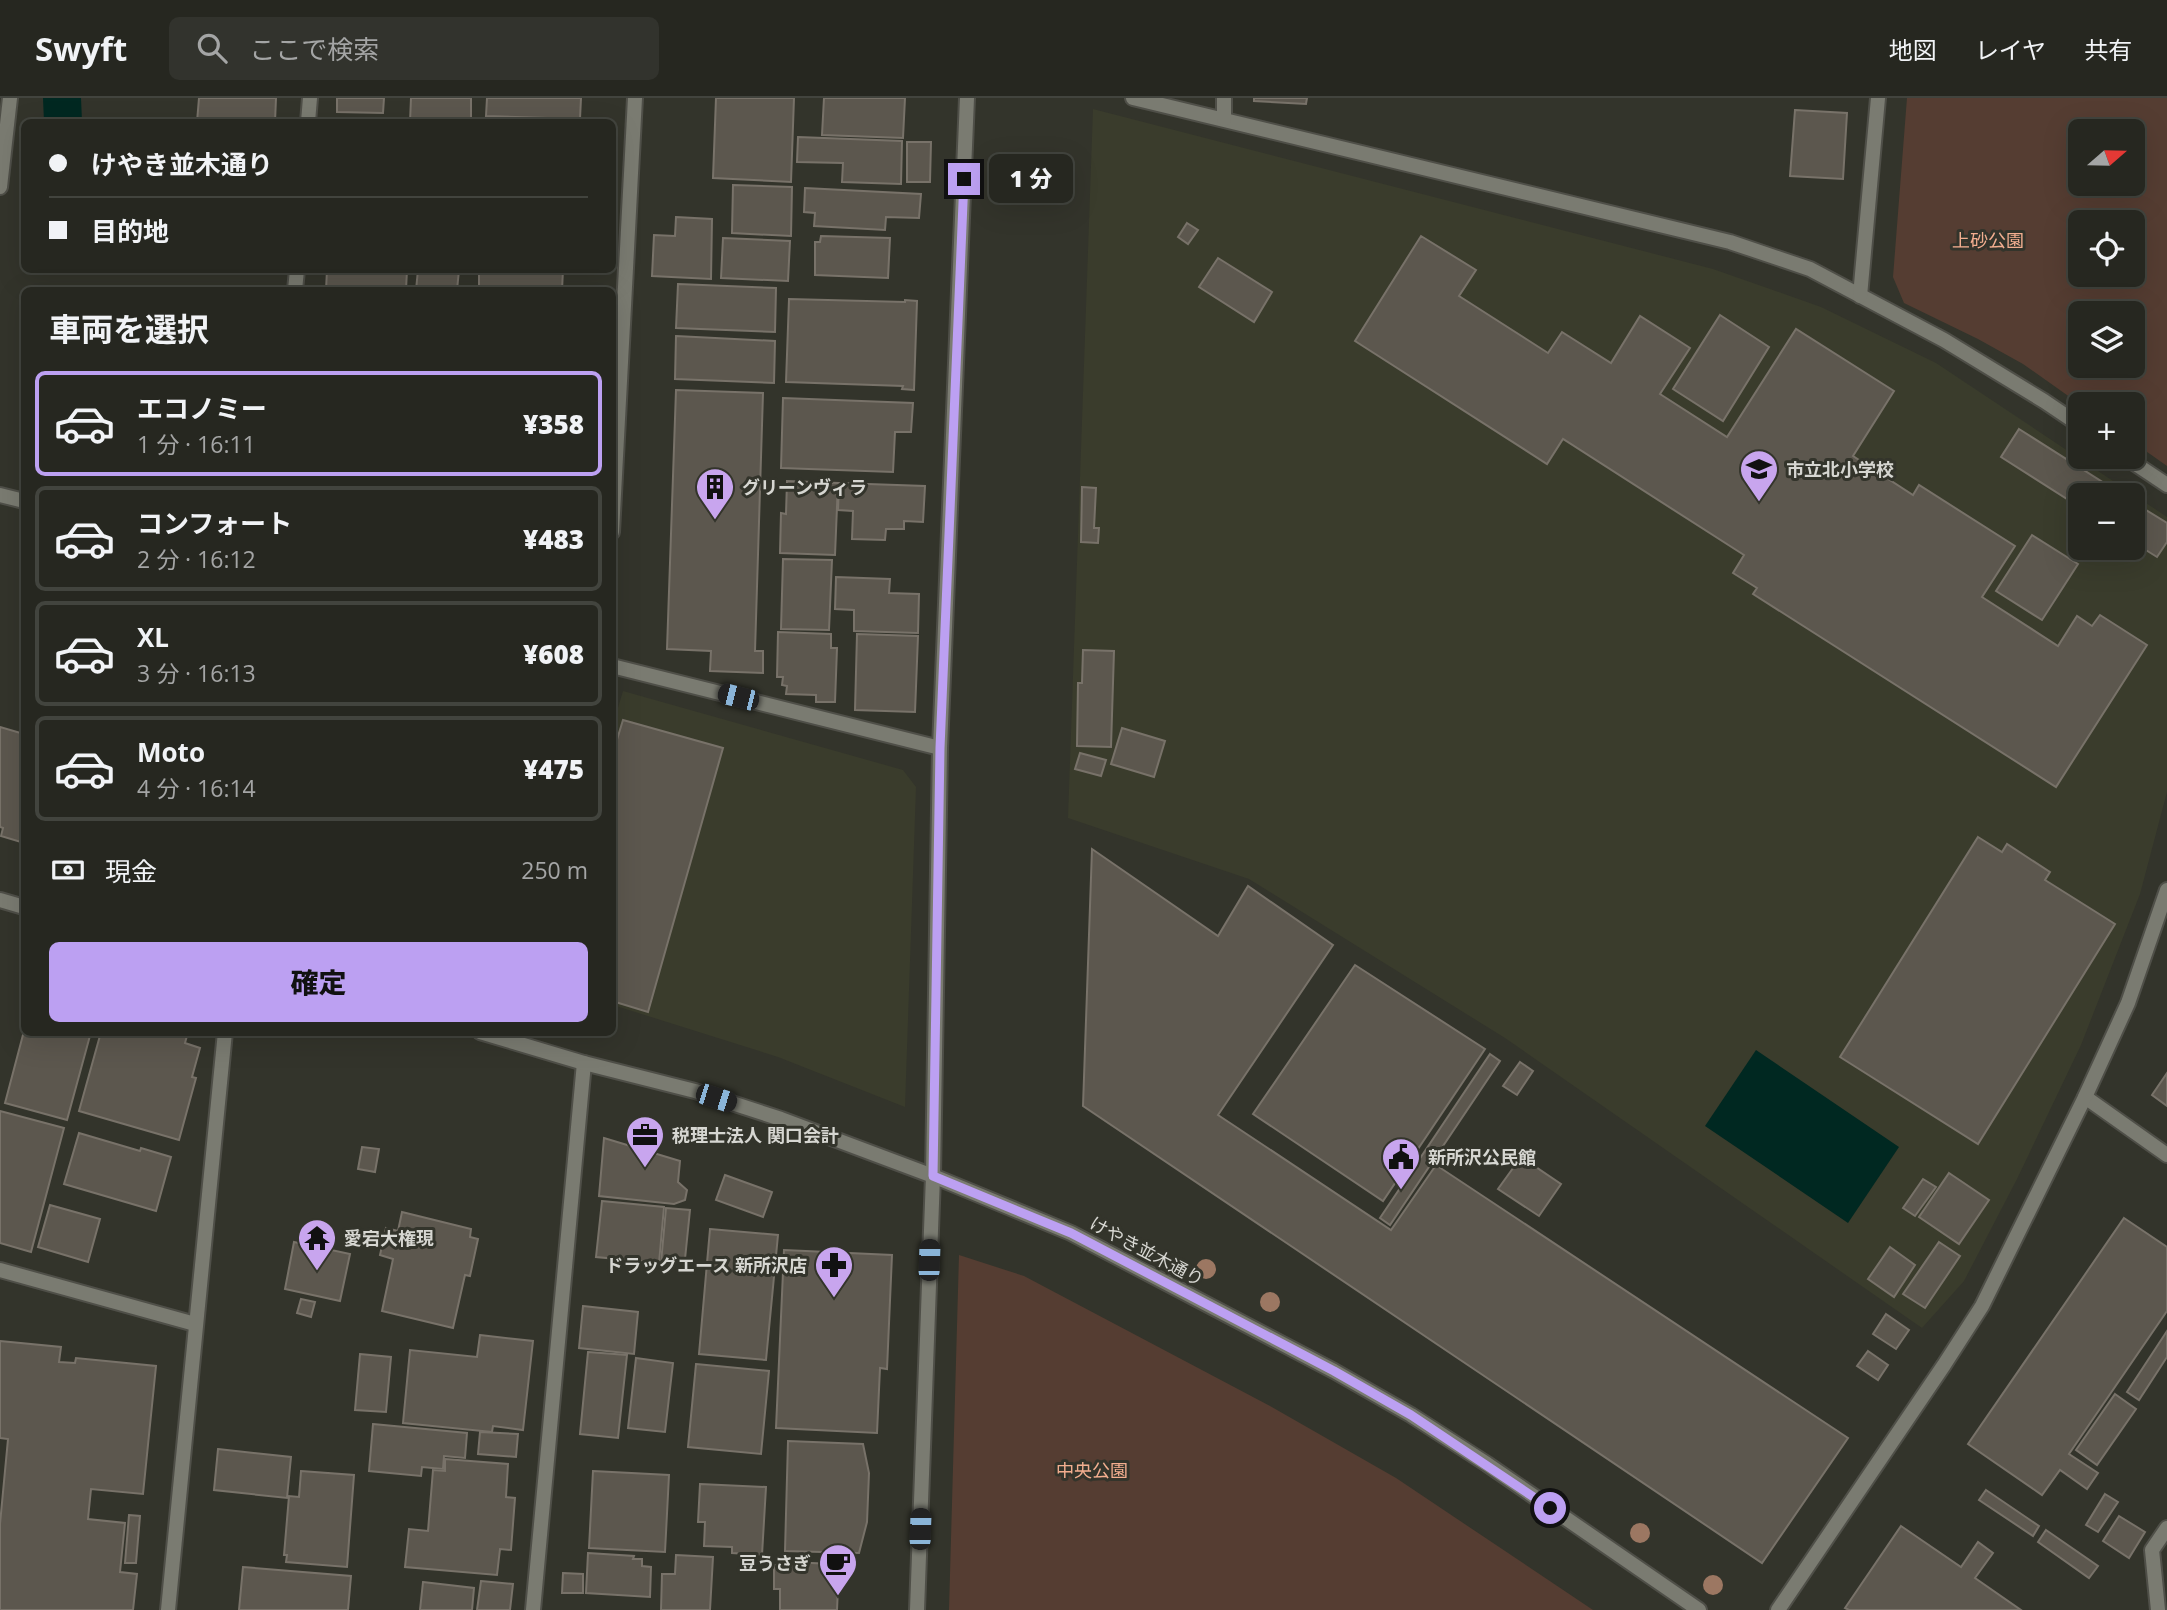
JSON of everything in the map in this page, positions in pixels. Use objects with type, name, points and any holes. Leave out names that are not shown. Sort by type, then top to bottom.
[{"type":"street","points":[[0,187],[10,98]]},
{"type":"street","points":[[309,119],[310,98]]},
{"type":"street","points":[[616,457],[635,98]]},
{"type":"street","points":[[917,1610],[933,1176],[940,748],[967,98]]},
{"type":"street","points":[[1132,98],[1730,242],[1811,269],[1944,340],[2068,417]]},
{"type":"street","points":[[1224,98],[1224,119]]},
{"type":"street","points":[[1860,296],[1878,98]]},
{"type":"street","points":[[2143,469],[2167,485]]},
{"type":"street","points":[[0,495],[21,500]]},
{"type":"street","points":[[616,667],[940,748]]},
{"type":"street","points":[[1778,1610],[1982,1306],[2128,1003],[2167,890]]},
{"type":"street","points":[[0,900],[21,906]]},
{"type":"street","points":[[168,1610],[225,1036]]},
{"type":"street","name":"けやき並木通り","points":[[493,1036],[584,1063],[695,1091],[781,1119],[933,1176],[1071,1233],[1334,1371],[1411,1415],[1699,1610]]},
{"type":"street","points":[[533,1610],[584,1063]]},
{"type":"street","points":[[2085,1097],[2167,1155]]},
{"type":"street","points":[[0,1270],[195,1324]]},
{"type":"street","points":[[2158,1610],[2152,1550],[2167,1528]]},
{"type":"shaded area","points":[[1093,109],[1713,269],[1821,307],[1936,363],[2068,451],[2068,469],[2095,469],[2116,483],[2068,483],[2068,560],[2145,560],[2145,502],[2167,517],[2167,792],[2140,894],[2081,1045],[2017,1179],[1964,1281],[1922,1328],[1505,1038],[1249,879],[1068,818]]},
{"type":"shaded area","points":[[623,691],[903,770],[916,787],[905,1107],[778,1057],[616,1006],[616,715]]},
{"type":"green space","name":"上砂公園","points":[[1907,98],[2167,98],[2167,466],[2145,450],[2145,392],[2068,392],[2068,396],[2023,364],[1904,303],[1893,277]]},
{"type":"green space","name":"中央公園","points":[[959,1255],[1024,1276],[1270,1406],[1396,1478],[1593,1610],[949,1610]]},
{"type":"water","points":[[43,98],[81,98],[82,119],[44,119]]},
{"type":"water","points":[[1756,1050],[1899,1147],[1848,1223],[1705,1126]]},
{"type":"building","points":[[199,98],[276,98],[275,119],[197,119]]},
{"type":"building","points":[[337,98],[384,98],[383,113],[337,112]]},
{"type":"building","points":[[411,98],[471,98],[471,119],[410,119]]},
{"type":"building","points":[[487,98],[581,98],[580,119],[486,116]]},
{"type":"building","points":[[716,98],[794,98],[791,182],[713,178]]},
{"type":"building","points":[[824,98],[905,98],[903,138],[822,135]]},
{"type":"building","points":[[1254,98],[1307,98],[1306,104],[1254,101]]},
{"type":"building","points":[[1795,110],[1847,113],[1843,179],[1790,176]]},
{"type":"building","points":[[798,137],[902,141],[901,184],[842,182],[843,163],[797,162]]},
{"type":"building","points":[[907,142],[931,142],[930,182],[907,182]]},
{"type":"building","points":[[733,185],[792,187],[791,236],[732,233]]},
{"type":"building","points":[[805,188],[921,194],[919,218],[886,217],[885,230],[814,226],[815,213],[804,212]]},
{"type":"building","points":[[676,217],[712,219],[711,279],[652,276],[654,235],[675,236]]},
{"type":"building","points":[[1187,223],[1198,230],[1188,244],[1178,237]]},
{"type":"building","points":[[821,236],[890,238],[888,278],[815,275],[815,242],[820,242]]},
{"type":"building","points":[[1421,236],[1476,270],[1459,296],[1548,353],[1562,332],[1611,363],[1640,316],[1690,348],[1660,394],[1727,437],[1796,329],[1894,391],[1853,456],[1913,495],[1919,485],[2015,546],[1982,597],[2058,646],[2077,616],[2092,626],[2100,615],[2147,645],[2056,787],[1753,594],[1757,588],[1733,573],[1744,555],[1563,439],[1547,464],[1355,341]]},
{"type":"building","points":[[723,238],[790,241],[788,281],[721,278]]},
{"type":"building","points":[[1218,258],[1272,292],[1254,322],[1199,287]]},
{"type":"building","points":[[327,273],[407,273],[406,287],[326,287]]},
{"type":"building","points":[[418,273],[459,273],[457,287],[416,287]]},
{"type":"building","points":[[479,273],[563,273],[562,287],[479,287]]},
{"type":"building","points":[[678,284],[776,288],[775,332],[676,328]]},
{"type":"building","points":[[789,299],[917,301],[914,390],[902,389],[903,386],[786,382]]},
{"type":"building","points":[[1720,315],[1769,347],[1723,421],[1673,389]]},
{"type":"building","points":[[676,336],[775,341],[774,383],[675,379]]},
{"type":"building","name":"グリーンヴィラ","points":[[676,390],[763,393],[755,651],[763,651],[763,673],[710,671],[711,651],[667,649]]},
{"type":"building","points":[[783,398],[913,403],[911,432],[895,432],[893,472],[781,468]]},
{"type":"building","points":[[2019,429],[2068,460],[2068,469],[2082,469],[2104,483],[2068,483],[2068,500],[2001,457]]},
{"type":"building","points":[[787,481],[838,483],[835,555],[780,553],[781,513],[786,514]]},
{"type":"building","points":[[839,483],[925,486],[923,522],[904,521],[904,529],[886,529],[885,540],[852,539],[853,511],[838,510]]},
{"type":"building","points":[[1082,487],[1096,488],[1094,528],[1099,528],[1098,543],[1081,542]]},
{"type":"building","points":[[2145,509],[2167,523],[2167,542],[2157,557],[2145,550]]},
{"type":"building","points":[[2032,535],[2078,564],[2042,620],[1996,591]]},
{"type":"building","points":[[783,559],[832,560],[829,630],[781,629]]},
{"type":"building","points":[[836,577],[890,579],[889,593],[919,594],[918,633],[854,631],[854,610],[835,609]]},
{"type":"building","points":[[778,632],[831,634],[831,648],[837,648],[835,702],[816,702],[816,695],[786,694],[787,686],[782,685],[783,677],[777,677]]},
{"type":"building","points":[[857,634],[918,636],[915,712],[855,710]]},
{"type":"building","points":[[1083,650],[1114,651],[1111,747],[1077,746],[1078,683],[1082,683]]},
{"type":"building","points":[[623,720],[723,748],[648,1012],[616,1002],[616,743]]},
{"type":"building","points":[[0,727],[21,733],[21,842],[1,836],[3,828],[0,827]]},
{"type":"building","points":[[1122,728],[1165,741],[1154,777],[1111,764]]},
{"type":"building","points":[[1080,753],[1106,760],[1101,776],[1075,769]]},
{"type":"building","points":[[1978,837],[2002,852],[2007,844],[2050,872],[2045,880],[2115,924],[1978,1144],[1840,1057]]},
{"type":"building","points":[[1092,849],[1218,936],[1248,886],[1333,945],[1218,1115],[1391,1230],[1436,1165],[1848,1438],[1762,1563],[1083,1106]]},
{"type":"building","points":[[1355,965],[1485,1049],[1383,1201],[1253,1114]]},
{"type":"building","points":[[23,1036],[90,1036],[67,1120],[5,1103]]},
{"type":"building","points":[[100,1036],[187,1036],[185,1043],[200,1048],[192,1077],[196,1078],[179,1140],[79,1111]]},
{"type":"building","points":[[1490,1054],[1500,1061],[1390,1225],[1380,1218]]},
{"type":"building","points":[[1520,1062],[1533,1071],[1517,1095],[1503,1086]]},
{"type":"building","points":[[2167,1073],[2167,1106],[2152,1095]]},
{"type":"building","points":[[0,1111],[64,1128],[31,1252],[0,1243]]},
{"type":"building","points":[[79,1133],[171,1157],[156,1211],[64,1184]]},
{"type":"building","points":[[604,1138],[680,1161],[678,1182],[687,1190],[685,1200],[674,1204],[599,1196]]},
{"type":"building","points":[[362,1147],[379,1149],[375,1172],[358,1169]]},
{"type":"building","points":[[1521,1157],[1561,1184],[1539,1216],[1498,1189]]},
{"type":"building","points":[[1949,1173],[1989,1200],[1959,1244],[1919,1217]]},
{"type":"building","points":[[725,1175],[772,1192],[763,1217],[716,1200]]},
{"type":"building","points":[[1923,1179],[1936,1187],[1915,1216],[1903,1208]]},
{"type":"building","points":[[602,1201],[664,1207],[659,1263],[596,1257]]},
{"type":"building","points":[[50,1205],[100,1219],[88,1262],[38,1247]]},
{"type":"building","points":[[666,1208],[690,1210],[685,1259],[672,1257],[671,1264],[661,1263]]},
{"type":"building","points":[[402,1212],[471,1229],[470,1237],[478,1239],[470,1276],[465,1275],[453,1328],[382,1311],[393,1259],[380,1255],[386,1228],[398,1231]]},
{"type":"building","points":[[2124,1218],[2167,1247],[2167,1311],[2069,1454],[2098,1473],[2087,1489],[2060,1470],[2042,1495],[1968,1444]]},
{"type":"building","points":[[710,1229],[778,1235],[766,1360],[699,1354]]},
{"type":"building","name":"愛宕大権現","points":[[294,1242],[350,1254],[340,1301],[285,1289]]},
{"type":"building","points":[[1939,1242],[1960,1256],[1925,1308],[1903,1294]]},
{"type":"building","points":[[1890,1247],[1915,1265],[1894,1297],[1868,1279]]},
{"type":"building","points":[[784,1250],[892,1255],[887,1369],[880,1368],[877,1433],[776,1428]]},
{"type":"building","points":[[301,1299],[315,1302],[311,1317],[297,1313]]},
{"type":"building","points":[[583,1306],[638,1312],[634,1354],[579,1348]]},
{"type":"building","points":[[1886,1314],[1909,1330],[1896,1349],[1873,1334]]},
{"type":"building","points":[[2167,1331],[2167,1357],[2139,1400],[2127,1392]]},
{"type":"building","points":[[480,1335],[533,1341],[523,1430],[493,1426],[492,1432],[403,1423],[410,1350],[477,1357]]},
{"type":"building","points":[[0,1341],[61,1347],[59,1362],[75,1363],[76,1358],[156,1366],[143,1494],[91,1489],[88,1519],[125,1523],[120,1572],[137,1574],[133,1610],[0,1610],[0,1524],[8,1439],[0,1438]]},
{"type":"building","points":[[1868,1351],[1888,1365],[1878,1380],[1857,1366]]},
{"type":"building","points":[[588,1352],[627,1355],[618,1438],[580,1434]]},
{"type":"building","points":[[360,1354],[391,1357],[386,1412],[355,1410]]},
{"type":"building","points":[[636,1358],[673,1363],[665,1432],[628,1428]]},
{"type":"building","points":[[696,1364],[769,1371],[761,1454],[688,1447]]},
{"type":"building","points":[[2115,1394],[2136,1409],[2097,1465],[2076,1450]]},
{"type":"building","points":[[373,1424],[467,1433],[465,1458],[444,1456],[443,1469],[422,1467],[421,1476],[369,1471]]},
{"type":"building","points":[[480,1432],[518,1434],[516,1457],[478,1454]]},
{"type":"building","points":[[788,1441],[863,1444],[869,1473],[867,1522],[859,1553],[785,1551]]},
{"type":"building","points":[[218,1449],[291,1457],[287,1498],[214,1490]]},
{"type":"building","points":[[445,1459],[508,1464],[506,1497],[515,1498],[511,1550],[500,1549],[497,1575],[405,1567],[409,1529],[428,1531],[433,1470],[445,1471]]},
{"type":"building","points":[[301,1471],[354,1475],[347,1567],[286,1562],[287,1555],[284,1555],[289,1496],[299,1497]]},
{"type":"building","points":[[593,1471],[669,1475],[665,1552],[589,1548]]},
{"type":"building","points":[[700,1484],[766,1487],[762,1555],[732,1553],[732,1547],[704,1546],[705,1522],[698,1522]]},
{"type":"building","points":[[1986,1490],[2039,1526],[2033,1536],[1979,1500]]},
{"type":"building","points":[[2105,1494],[2118,1502],[2098,1532],[2086,1525]]},
{"type":"building","points":[[129,1515],[140,1516],[136,1563],[125,1563]]},
{"type":"building","points":[[2119,1516],[2145,1532],[2129,1558],[2103,1541]]},
{"type":"building","points":[[1901,1526],[1961,1567],[1978,1542],[1993,1553],[1975,1578],[2021,1610],[1845,1608]]},
{"type":"building","points":[[2046,1530],[2098,1566],[2089,1578],[2038,1542]]},
{"type":"building","points":[[588,1553],[642,1559],[642,1566],[651,1567],[650,1597],[586,1593]]},
{"type":"building","points":[[676,1555],[713,1557],[710,1610],[661,1610],[662,1574],[675,1574]]},
{"type":"building","points":[[788,1562],[834,1564],[833,1587],[838,1588],[837,1610],[780,1610],[780,1589],[774,1589],[774,1565],[787,1565]]},
{"type":"building","points":[[243,1567],[351,1576],[348,1610],[239,1610]]},
{"type":"building","points":[[563,1573],[583,1574],[583,1593],[562,1593]]},
{"type":"building","points":[[481,1581],[513,1584],[510,1610],[477,1610]]},
{"type":"building","points":[[423,1582],[474,1588],[472,1610],[420,1610]]},
{"type":"place","name":"市立北小学校","points":[[1759,503]]},
{"type":"place","name":"グリーンヴィラ","points":[[715,521]]},
{"type":"place","name":"税理士法人 関口会計","points":[[645,1169]]},
{"type":"place","name":"新所沢公民館","points":[[1401,1191]]},
{"type":"place","name":"愛宕大権現","points":[[317,1272]]},
{"type":"place","name":"ドラッグエース 新所沢店","points":[[834,1299]]},
{"type":"place","name":"豆うさぎ","points":[[838,1597]]},
{"type":"route","points":[[964,179],[940,748],[933,1176],[1071,1233],[1334,1371],[1411,1415],[1550,1508]]}]
